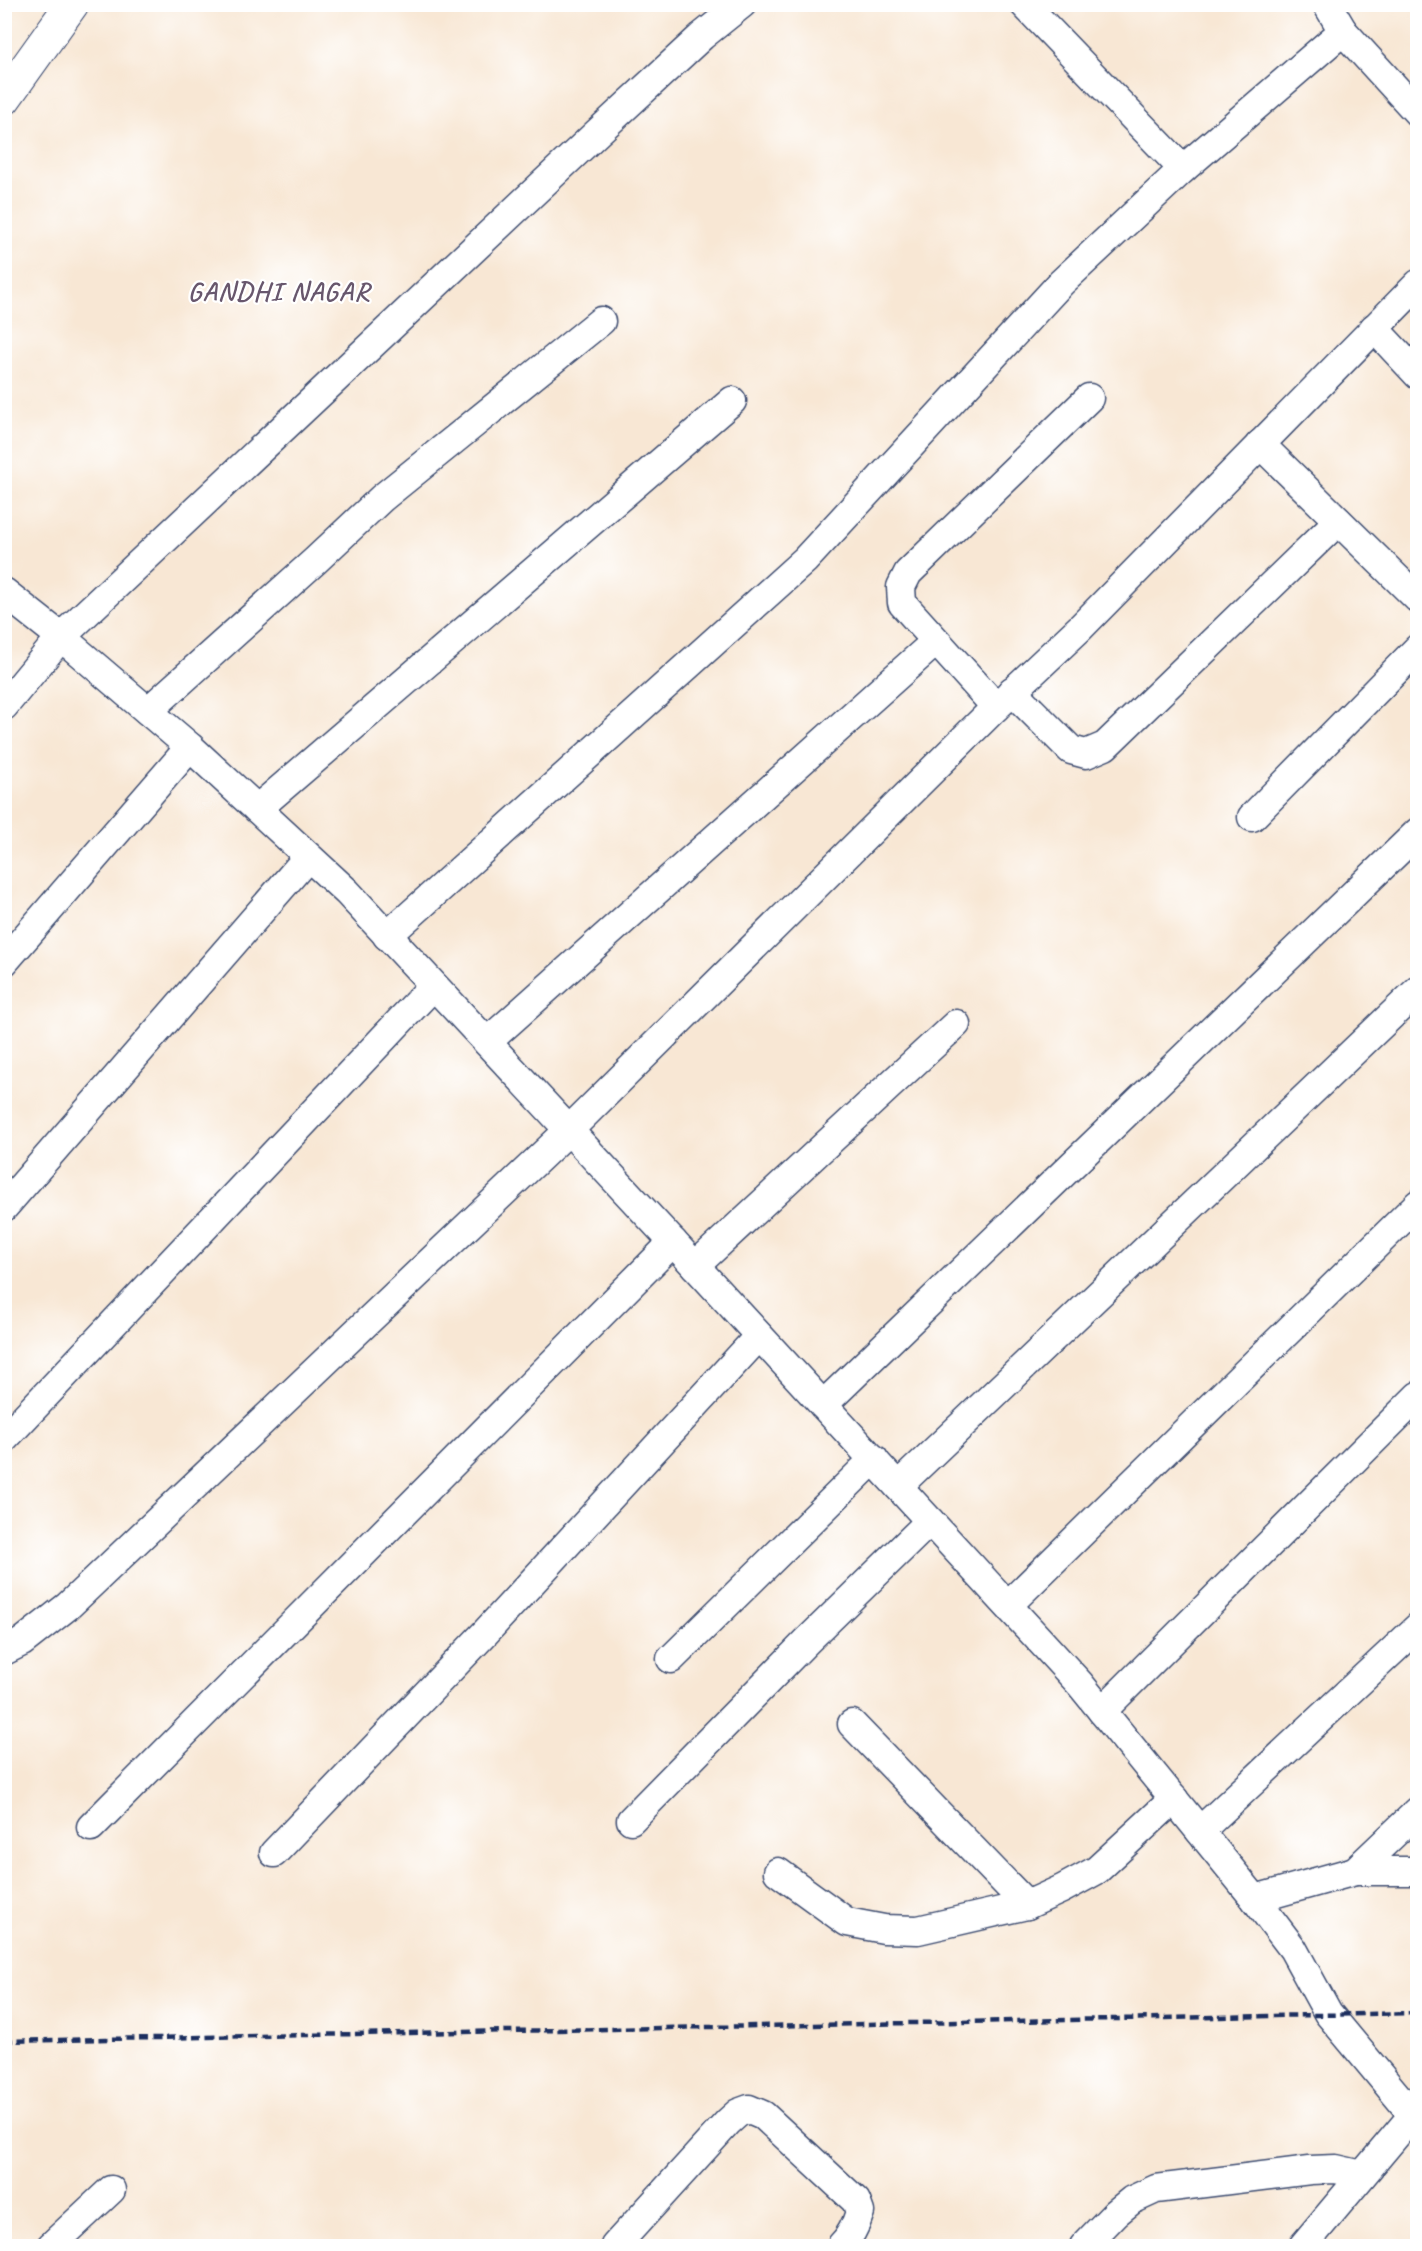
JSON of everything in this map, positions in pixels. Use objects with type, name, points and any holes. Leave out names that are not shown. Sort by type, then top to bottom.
[{"type":"street","points":[[4,99],[72,4]]},
{"type":"street","points":[[4,706],[61,637],[605,125],[702,36],[742,4]]},
{"type":"street","points":[[1024,4],[1183,169]]},
{"type":"street","points":[[1328,4],[1343,31],[1418,113]]},
{"type":"street","points":[[387,936],[805,560],[1061,283],[1183,169],[1343,31]]},
{"type":"street","points":[[4,1651],[22,1642],[68,1606],[569,1130],[1004,699],[1081,627],[1418,284]]},
{"type":"street","points":[[148,711],[382,498],[601,321]]},
{"type":"street","points":[[1374,328],[1418,375]]},
{"type":"street","points":[[1089,398],[908,573],[901,587],[902,603],[935,642],[1071,750],[1086,754],[1105,746],[1338,521]]},
{"type":"street","points":[[257,809],[732,401]]},
{"type":"street","points":[[1260,444],[1418,599]]},
{"type":"street","points":[[4,592],[61,637],[190,747],[346,892],[673,1242],[1080,1684],[1255,1899],[1293,1949],[1328,2013],[1415,2118],[1362,2175],[1303,2247]]},
{"type":"street","points":[[487,1042],[935,642]]},
{"type":"street","points":[[1252,817],[1418,648]]},
{"type":"street","points":[[4,962],[190,747]]},
{"type":"street","points":[[823,1404],[1418,832]]},
{"type":"street","points":[[4,1207],[308,857]]},
{"type":"street","points":[[4,1438],[434,986]]},
{"type":"street","points":[[898,1486],[1418,990]]},
{"type":"street","points":[[694,1266],[956,1024]]},
{"type":"street","points":[[1008,1605],[1418,1204]]},
{"type":"street","points":[[91,1827],[673,1242]]},
{"type":"street","points":[[274,1853],[485,1633],[759,1336]]},
{"type":"street","points":[[1102,1711],[1418,1396]]},
{"type":"street","points":[[671,1659],[874,1459]]},
{"type":"street","points":[[631,1820],[807,1641],[930,1521]]},
{"type":"street","points":[[1200,1831],[1418,1627]]},
{"type":"street","points":[[852,1724],[1027,1905]]},
{"type":"street","points":[[778,1872],[847,1922],[884,1929],[918,1930],[1027,1905],[1097,1870],[1174,1799]]},
{"type":"street","points":[[1355,1871],[1418,1811]]},
{"type":"street","points":[[1255,1899],[1355,1871],[1418,1871]]},
{"type":"street","points":[[615,2247],[728,2122],[738,2113],[749,2109],[763,2115],[856,2201],[860,2211],[857,2223],[851,2236],[841,2247]]},
{"type":"street","points":[[1084,2247],[1132,2200],[1156,2189],[1319,2170],[1336,2169],[1362,2175]]},
{"type":"street","points":[[51,2247],[111,2190]]},
{"type":"railway","points":[[4,2041],[1418,2013]]},
{"type":"district","name":"GANDHI NAGAR","points":[[279,291]]}]
